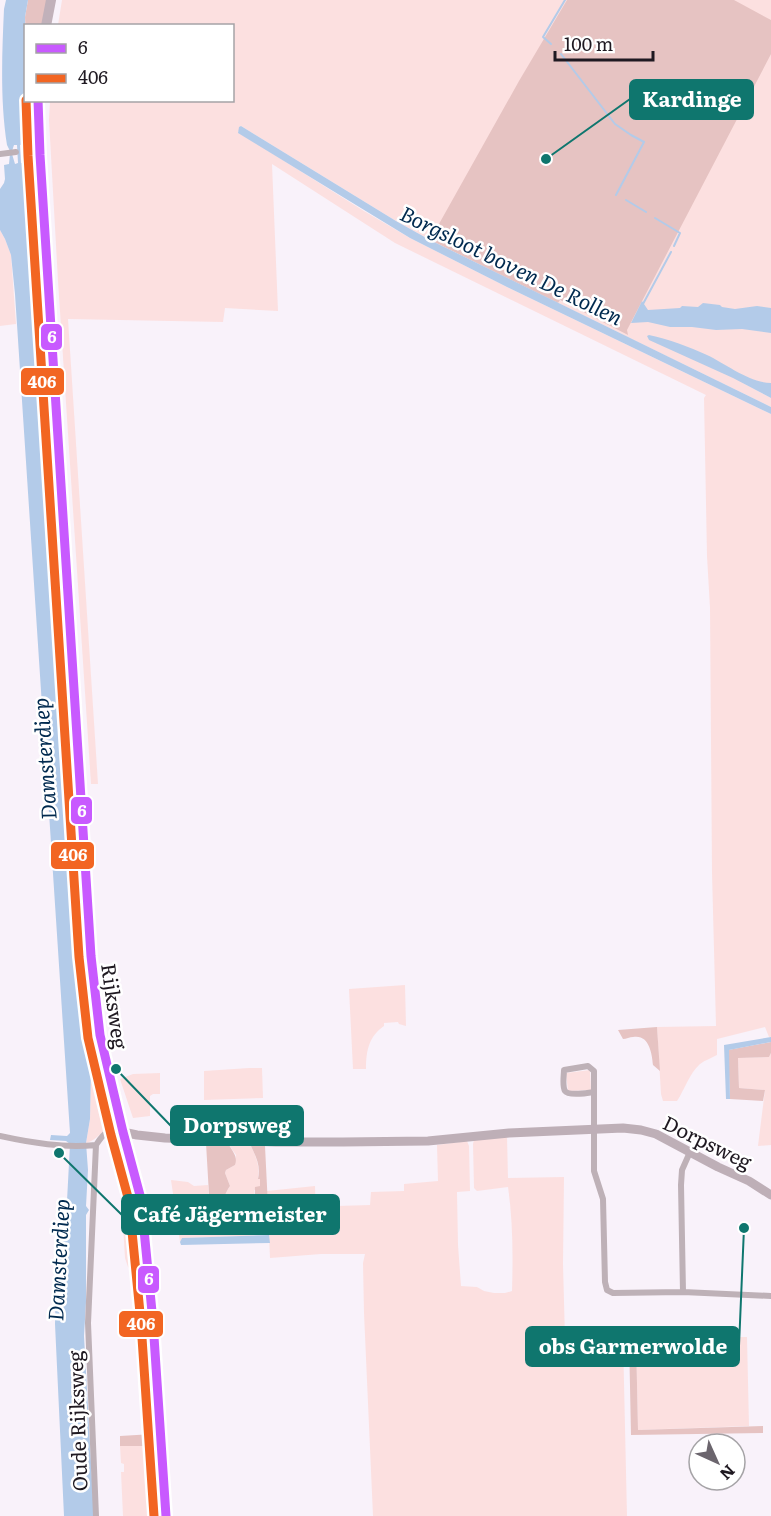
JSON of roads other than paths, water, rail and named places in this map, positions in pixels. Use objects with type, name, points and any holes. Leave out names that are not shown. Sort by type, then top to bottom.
[{"type":"main road","points":[[46,24],[51,0]]},
{"type":"main road","name":"Rijksweg","points":[[38,102],[91,956],[100,1035],[141,1199],[153,1322],[166,1516]]},
{"type":"street","points":[[0,154],[16,152]]},
{"type":"street","points":[[594,1092],[569,1094],[566,1092],[564,1070],[588,1066],[594,1071],[595,1129],[594,1171],[603,1199],[605,1287],[609,1292],[683,1292],[771,1296]]},
{"type":"street","name":"Dorpsweg","points":[[123,1132],[174,1138],[343,1142],[428,1141],[509,1133],[622,1128],[656,1134],[749,1180],[771,1195]]},
{"type":"street","points":[[0,1136],[40,1144],[87,1146],[96,1145],[102,1135],[110,1130],[123,1132]]},
{"type":"street","name":"Oude Rijksweg","points":[[96,1145],[88,1323],[96,1516]]},
{"type":"street","points":[[683,1292],[681,1185],[682,1170],[690,1152]]},
{"type":"water","points":[[6,0],[28,0],[24,24],[24,102],[29,102],[29,132],[26,144],[20,145],[21,163],[30,163],[44,320],[91,1070],[90,1119],[86,1143],[88,1170],[86,1206],[89,1210],[86,1215],[84,1336],[94,1516],[64,1516],[55,1324],[56,1283],[66,1220],[70,1144],[66,1141],[50,1140],[51,1135],[67,1136],[70,1133],[15,294],[11,255],[0,230],[0,189],[5,179],[4,165],[9,164],[10,154],[15,164],[18,163],[17,145],[14,145],[10,151],[7,145],[3,111]]},
{"type":"water","points":[[241,126],[430,240],[771,407],[771,414],[410,238],[238,133]]},
{"type":"water","points":[[642,301],[648,310],[682,306],[698,307],[703,303],[735,309],[757,306],[771,308],[771,333],[742,329],[670,327],[648,322],[631,323]]},
{"type":"water","points":[[647,336],[686,346],[747,377],[771,383],[771,398],[649,340]]},
{"type":"water","points":[[771,1037],[771,1042],[729,1050],[730,1099],[726,1099],[724,1045]]},
{"type":"water","points":[[269,1235],[270,1243],[181,1245],[180,1242],[182,1238]]},
{"type":"waterway","points":[[551,44],[543,37],[565,0]]},
{"type":"waterway","points":[[561,54],[615,124],[644,142],[616,195]]},
{"type":"waterway","points":[[626,200],[646,212]]},
{"type":"waterway","points":[[655,218],[680,233],[674,246]]},
{"type":"waterway","points":[[643,304],[671,252]]},
{"type":"place","name":"Kardinge","points":[[546,159]]},
{"type":"place","name":"Dorpsweg","points":[[116,1069]]},
{"type":"place","name":"Café Jägermeister","points":[[59,1153]]},
{"type":"place","name":"obs Garmerwolde","points":[[744,1228]]},
{"type":"water label","name":"Borgsloot boven De Rollen","points":[[512,264]]},
{"type":"water label","name":"Damsterdiep","points":[[43,759]]},
{"type":"water label","name":"Damsterdiep","points":[[57,1260]]}]
